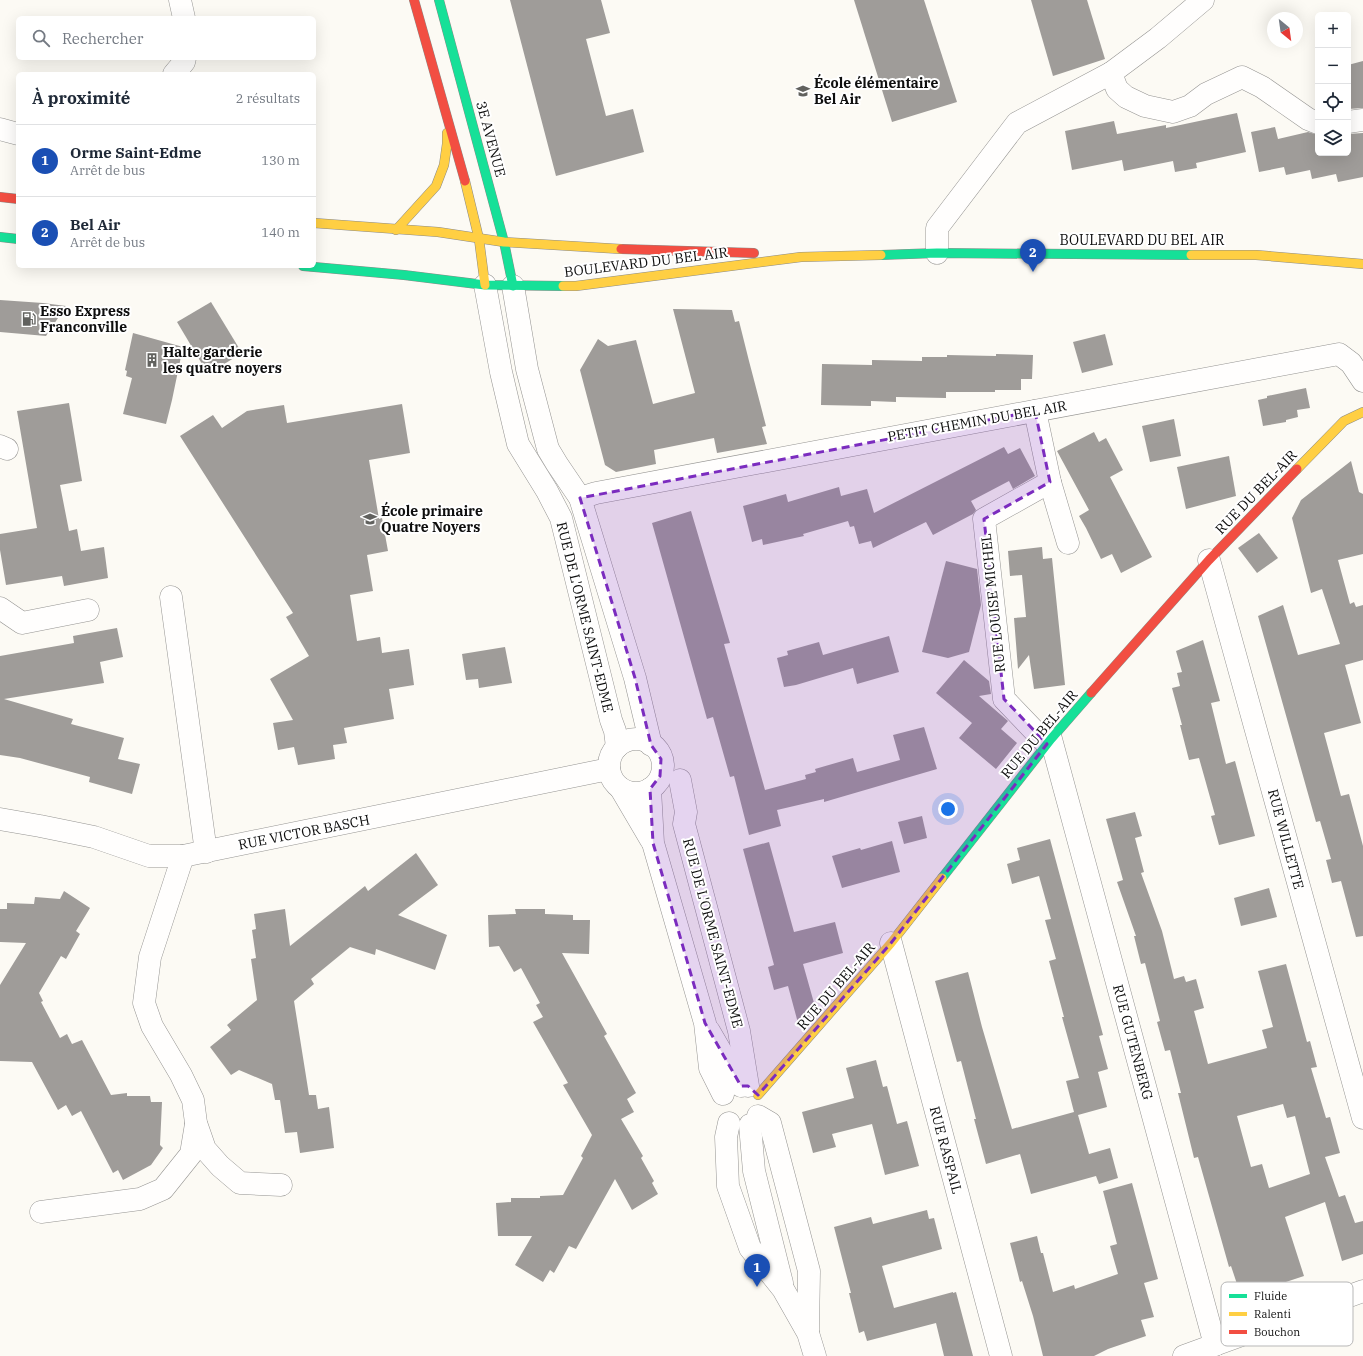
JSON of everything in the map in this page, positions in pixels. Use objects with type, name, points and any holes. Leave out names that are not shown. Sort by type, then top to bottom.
[{"type":"main road","points":[[414,0],[479,239],[485,285]]},
{"type":"main road","name":"3E AVENUE","points":[[439,0],[504,242],[513,286]]},
{"type":"main road","points":[[396,230],[436,186],[444,165],[447,144],[445,110]]},
{"type":"main road","points":[[0,197],[16,199]]},
{"type":"main road","name":"BOULEVARD DU BEL AIR","points":[[316,223],[438,232],[504,242],[601,248],[722,251],[801,257]]},
{"type":"main road","points":[[0,237],[16,239]]},
{"type":"main road","name":"BOULEVARD DU BEL AIR","points":[[316,267],[404,275],[485,285],[576,286],[801,257],[937,253],[1256,254],[1363,264]]},
{"type":"main road","name":"RUE DU BEL-AIR","points":[[744,1104],[891,943],[1049,742],[1209,560],[1344,421],[1363,412]]},
{"type":"street","points":[[180,0],[184,16]]},
{"type":"street","points":[[937,253],[938,228],[1017,123],[1111,73],[1158,38],[1203,0]]},
{"type":"street","points":[[176,72],[184,60]]},
{"type":"street","points":[[1111,73],[1117,89],[1126,97],[1146,106],[1173,112],[1190,106],[1206,94],[1242,77],[1262,87],[1308,119],[1315,122]]},
{"type":"street","points":[[1351,122],[1363,120]]},
{"type":"street","points":[[0,129],[16,133]]},
{"type":"street","name":"RUE DE L'ORME SAINT-EDME","points":[[485,285],[500,372],[518,444],[547,491],[561,518],[615,731],[617,747]]},
{"type":"street","name":"RUE DE L'ORME SAINT-EDME","points":[[513,286],[527,369],[548,449],[580,498],[635,678],[651,745]]},
{"type":"street","name":"PETIT CHEMIN DU BEL AIR","points":[[580,498],[613,489],[1338,354],[1351,363],[1363,381]]},
{"type":"street","points":[[1035,411],[1050,482],[1068,543]]},
{"type":"street","name":"RUE LOUISE MICHEL","points":[[1049,742],[1004,699],[984,519],[1050,482]]},
{"type":"street","name":"RUE WILLETTE","points":[[1209,560],[1363,1118]]},
{"type":"street","points":[[171,597],[206,852]]},
{"type":"street","points":[[0,608],[22,623],[88,610]]},
{"type":"street","points":[[634,739],[643,740],[651,745],[658,751],[662,759],[662,768],[656,784],[644,792],[637,793],[621,789],[613,781],[609,769],[610,757],[617,747],[625,741],[634,739]]},
{"type":"street","name":"RUE GUTENBERG","points":[[1049,742],[1215,1345]]},
{"type":"street","name":"RUE VICTOR BASCH","points":[[0,819],[94,837],[149,856],[183,856],[609,769]]},
{"type":"street","name":"RUE DE L'ORME SAINT-EDME","points":[[680,780],[686,812],[684,824],[739,1031],[744,1104],[754,1171],[783,1288]]},
{"type":"street","name":"RUE DE L'ORME SAINT-EDME","points":[[621,789],[653,843]]},
{"type":"street","name":"RUE DE L'ORME SAINT-EDME","points":[[650,789],[653,843],[705,1023],[744,1104],[770,1123],[808,1271],[808,1333]]},
{"type":"street","points":[[183,856],[150,957],[144,1003],[152,1026],[181,1075],[193,1100],[196,1123],[205,1149],[220,1166],[240,1183],[281,1185]]},
{"type":"street","name":"RUE RASPAIL","points":[[891,943],[1001,1356]]},
{"type":"street","name":"RUE DE L'ORME SAINT-EDME","points":[[744,1104],[726,1137],[728,1186],[750,1248],[783,1288],[808,1333],[815,1356]]},
{"type":"street","points":[[41,1212],[140,1199],[162,1189],[191,1154],[196,1123]]},
{"type":"street","points":[[1353,1294],[1363,1290]]},
{"type":"street","points":[[1184,1356],[1221,1343]]},
{"type":"highlighted area","points":[[1035,411],[1050,482],[984,519],[1004,699],[1047,744],[891,943],[758,1095],[748,1086],[741,1086],[705,1023],[653,843],[650,789],[660,776],[661,759],[651,745],[635,678],[580,498]]},
{"type":"building","points":[[510,0],[601,0],[610,33],[586,39],[606,116],[633,109],[644,152],[556,176]]},
{"type":"building","points":[[854,0],[924,0],[957,102],[892,122]]},
{"type":"building","points":[[1031,0],[1087,0],[1105,59],[1053,76]]},
{"type":"building","points":[[1363,61],[1363,108],[1351,109],[1351,64]]},
{"type":"building","points":[[1237,113],[1246,152],[1196,163],[1197,168],[1175,172],[1173,161],[1124,171],[1122,160],[1072,170],[1065,131],[1114,121],[1117,134],[1166,125],[1166,128]]},
{"type":"building","points":[[1275,127],[1278,139],[1308,132],[1315,134],[1315,156],[1351,156],[1351,134],[1363,133],[1363,177],[1338,182],[1336,174],[1312,179],[1310,170],[1286,175],[1284,167],[1259,172],[1251,132]]},
{"type":"building","name":"Esso Express Franconville","points":[[0,300],[66,306],[46,336],[0,332]]},
{"type":"building","points":[[211,302],[242,353],[208,374],[177,322]]},
{"type":"building","points":[[673,309],[732,310],[735,322],[739,321],[766,426],[762,427],[767,444],[717,453],[714,438],[654,450],[656,464],[616,472],[605,465],[580,370],[598,339],[608,346],[636,340],[653,404],[695,393]]},
{"type":"building","points":[[133,333],[183,347],[166,424],[123,414],[132,378],[126,376],[127,371],[125,370]]},
{"type":"building","points":[[1105,334],[1113,365],[1082,373],[1073,342]]},
{"type":"building","points":[[996,354],[1033,355],[1032,379],[1021,379],[1021,390],[995,390],[995,392],[946,392],[946,398],[896,397],[896,402],[871,401],[871,406],[821,405],[822,364],[872,365],[872,360],[922,361],[922,357],[947,357],[947,355],[996,356]]},
{"type":"building","points":[[1306,388],[1310,408],[1297,410],[1298,417],[1286,420],[1286,422],[1263,426],[1258,400],[1267,398],[1267,396]]},
{"type":"building","points":[[69,403],[82,481],[60,485],[69,531],[77,529],[81,551],[104,547],[108,578],[64,586],[62,576],[6,585],[0,550],[0,534],[37,528],[17,411]]},
{"type":"building","points":[[402,404],[410,453],[369,460],[379,519],[382,518],[388,551],[367,555],[373,591],[350,595],[357,641],[380,637],[382,653],[409,649],[414,685],[389,689],[394,719],[344,728],[347,743],[333,745],[335,759],[298,765],[294,747],[278,750],[273,723],[293,720],[270,679],[309,656],[286,617],[293,613],[180,436],[213,415],[222,428],[247,411],[284,405],[287,423]]},
{"type":"building","points":[[1174,419],[1181,456],[1150,462],[1142,426]]},
{"type":"building","points":[[1094,432],[1099,442],[1106,438],[1123,470],[1110,477],[1152,557],[1121,573],[1112,554],[1101,559],[1079,516],[1089,510],[1057,451]]},
{"type":"building","points":[[1004,447],[1008,454],[1020,448],[1035,476],[1013,489],[1009,481],[971,501],[976,510],[973,514],[933,535],[926,522],[873,548],[871,541],[859,544],[854,526],[850,527],[848,521],[803,534],[804,536],[763,545],[762,539],[752,542],[743,506],[786,494],[788,502],[839,487],[841,496],[867,489],[874,513]]},
{"type":"building","points":[[1229,456],[1236,496],[1186,509],[1177,467]]},
{"type":"building","points":[[1351,461],[1359,492],[1363,494],[1363,554],[1338,560],[1350,604],[1354,602],[1356,607],[1363,605],[1363,660],[1345,665],[1361,723],[1324,733],[1341,796],[1349,794],[1363,846],[1363,936],[1356,937],[1341,881],[1332,883],[1326,860],[1331,859],[1320,821],[1316,822],[1258,616],[1283,605],[1298,655],[1340,644],[1322,589],[1311,593],[1292,518],[1301,500]]},
{"type":"building","points":[[691,511],[730,643],[724,644],[765,790],[806,779],[805,775],[816,772],[815,769],[853,758],[857,772],[900,760],[893,735],[924,727],[937,769],[824,802],[824,799],[777,810],[781,826],[749,835],[734,776],[730,777],[713,717],[707,719],[652,523]]},
{"type":"building","points":[[1259,533],[1278,558],[1257,573],[1238,548]]},
{"type":"building","points":[[1042,547],[1043,559],[1052,558],[1065,685],[1034,689],[1029,655],[1018,669],[1014,618],[1026,617],[1022,575],[1010,576],[1008,551]]},
{"type":"building","points":[[946,561],[977,569],[981,605],[969,652],[948,658],[922,652]]},
{"type":"building","points":[[117,628],[123,657],[100,662],[104,683],[4,699],[73,719],[71,724],[124,738],[118,759],[140,764],[132,794],[89,782],[90,777],[20,758],[0,755],[0,656],[74,643],[73,636]]},
{"type":"building","points":[[889,636],[899,672],[857,684],[853,668],[796,685],[784,687],[777,658],[788,655],[787,651],[819,642],[823,655]]},
{"type":"building","points":[[1203,640],[1220,701],[1211,703],[1226,764],[1235,761],[1255,836],[1219,845],[1211,816],[1215,815],[1199,758],[1189,760],[1180,725],[1182,725],[1172,688],[1180,686],[1177,673],[1182,672],[1176,651]]},
{"type":"building","points":[[505,647],[512,683],[479,688],[478,679],[466,680],[462,654]]},
{"type":"building","points":[[964,660],[989,681],[991,694],[979,696],[1008,721],[1001,729],[1017,743],[996,769],[959,738],[972,723],[936,693]]},
{"type":"building","points":[[1135,812],[1142,836],[1135,838],[1144,872],[1141,873],[1162,931],[1174,979],[1184,976],[1186,982],[1196,979],[1204,1008],[1194,1011],[1208,1064],[1267,1048],[1262,1030],[1273,1027],[1258,971],[1286,964],[1307,1042],[1310,1041],[1317,1067],[1311,1068],[1326,1118],[1330,1117],[1340,1153],[1325,1157],[1339,1197],[1345,1195],[1355,1223],[1363,1221],[1363,1254],[1342,1261],[1325,1202],[1285,1217],[1304,1276],[1286,1282],[1236,1282],[1231,1266],[1229,1267],[1198,1157],[1194,1158],[1178,1093],[1181,1093],[1170,1050],[1165,1051],[1157,1022],[1160,1021],[1145,963],[1141,964],[1134,936],[1136,936],[1117,882],[1123,880],[1106,819]],"holes":[[[1283,1104],[1287,1118],[1295,1116],[1310,1174],[1269,1188],[1262,1164],[1251,1167],[1237,1116]]]},
{"type":"building","points":[[922,816],[927,838],[904,844],[898,822]]},
{"type":"building","points":[[1050,839],[1103,1035],[1099,1036],[1108,1069],[1098,1072],[1107,1107],[1078,1115],[1089,1154],[1110,1148],[1118,1178],[1099,1184],[1096,1176],[1031,1194],[1020,1154],[986,1164],[961,1061],[957,1062],[935,981],[968,972],[982,1027],[1012,1129],[1074,1112],[1066,1081],[1079,1078],[1062,1017],[1064,1017],[1049,961],[1056,959],[1045,920],[1051,919],[1039,876],[1012,884],[1007,864],[1020,860],[1017,848]]},
{"type":"building","points":[[892,841],[900,872],[842,888],[832,856],[860,848],[861,850]]},
{"type":"building","points":[[769,842],[794,932],[835,922],[843,953],[803,964],[816,1010],[811,1016],[798,1023],[788,986],[774,990],[768,967],[774,965],[743,849]]},
{"type":"building","points":[[416,853],[438,885],[398,915],[447,935],[435,970],[376,949],[375,955],[350,947],[311,979],[314,984],[294,1001],[309,1095],[316,1095],[318,1109],[329,1107],[334,1148],[300,1153],[297,1132],[285,1133],[280,1100],[275,1100],[272,1084],[239,1070],[231,1075],[210,1047],[231,1030],[227,1025],[257,1000],[251,959],[256,958],[252,930],[256,929],[254,914],[285,909],[290,946],[365,886],[368,891]]},
{"type":"building","points":[[1269,888],[1277,917],[1241,926],[1234,898]]},
{"type":"building","points":[[64,891],[90,908],[76,931],[80,934],[66,959],[61,956],[39,993],[43,1001],[41,1002],[60,1038],[67,1034],[72,1044],[82,1040],[111,1095],[127,1093],[127,1096],[150,1096],[151,1102],[162,1102],[160,1145],[163,1148],[151,1165],[123,1180],[118,1170],[113,1173],[81,1111],[72,1116],[66,1105],[58,1110],[32,1062],[0,1061],[0,985],[26,943],[0,942],[0,909],[7,909],[7,903],[34,904],[35,897],[60,899]]},
{"type":"building","points":[[515,909],[545,909],[545,914],[573,915],[573,920],[590,920],[589,954],[562,953],[607,1034],[604,1036],[636,1093],[627,1099],[634,1112],[621,1119],[643,1156],[641,1158],[654,1181],[652,1183],[658,1194],[632,1210],[615,1179],[576,1249],[569,1246],[554,1273],[550,1270],[543,1282],[515,1265],[532,1236],[498,1236],[496,1203],[511,1202],[511,1198],[540,1198],[540,1196],[563,1195],[583,1158],[581,1156],[592,1135],[563,1085],[568,1083],[533,1022],[543,1017],[536,1005],[540,1003],[521,968],[514,972],[499,946],[489,947],[488,915],[516,914]]},
{"type":"building","points":[[876,1060],[883,1087],[887,1086],[897,1124],[907,1121],[919,1166],[885,1175],[872,1124],[832,1134],[836,1147],[813,1153],[802,1112],[854,1098],[846,1068]]},
{"type":"building","points":[[1132,1183],[1158,1279],[1144,1283],[1154,1317],[1141,1320],[1146,1336],[1108,1349],[1094,1356],[1043,1356],[1033,1316],[1022,1281],[1020,1282],[1010,1243],[1037,1236],[1053,1292],[1074,1285],[1075,1289],[1118,1274],[1110,1246],[1117,1244],[1103,1191]]},
{"type":"building","points":[[927,1210],[929,1219],[934,1218],[942,1249],[882,1266],[894,1308],[956,1292],[973,1356],[944,1356],[936,1323],[867,1341],[864,1331],[859,1333],[849,1293],[851,1293],[834,1227],[871,1217],[873,1224]]},
{"type":"traffic: fast","points":[[439,0],[504,242],[513,286]]},
{"type":"traffic: fast","points":[[0,237],[16,239]]},
{"type":"traffic: fast","points":[[881,255],[937,253],[1191,255]]},
{"type":"traffic: fast","points":[[316,267],[404,275],[485,285],[563,286]]},
{"type":"traffic: fast","points":[[942,878],[1051,739],[1091,693]]},
{"type":"traffic: slow","points":[[396,230],[436,186],[444,165],[447,133]]},
{"type":"traffic: slow","points":[[465,181],[479,239],[485,285]]},
{"type":"traffic: slow","points":[[316,223],[438,232],[504,242],[621,249]]},
{"type":"traffic: slow","points":[[563,286],[576,286],[801,257],[881,255]]},
{"type":"traffic: slow","points":[[1191,255],[1256,255],[1363,264]]},
{"type":"traffic: slow","points":[[1297,469],[1344,421],[1363,412]]},
{"type":"traffic: slow","points":[[758,1095],[891,943],[942,878]]},
{"type":"traffic: jam","points":[[414,0],[465,181]]},
{"type":"traffic: jam","points":[[0,197],[16,199]]},
{"type":"traffic: jam","points":[[621,249],[754,253]]},
{"type":"traffic: jam","points":[[1091,693],[1209,560],[1297,469]]},
{"type":"place","name":"École élémentaire Bel Air","points":[[803,91]]},
{"type":"place","name":"Bel Air","points":[[1033,272]]},
{"type":"place","name":"Esso Express Franconville","points":[[29,319]]},
{"type":"place","name":"Halte garderie les quatre noyers","points":[[152,360]]},
{"type":"place","name":"École primaire Quatre Noyers","points":[[370,519]]},
{"type":"place","name":"Orme Saint-Edme","points":[[757,1287]]}]
